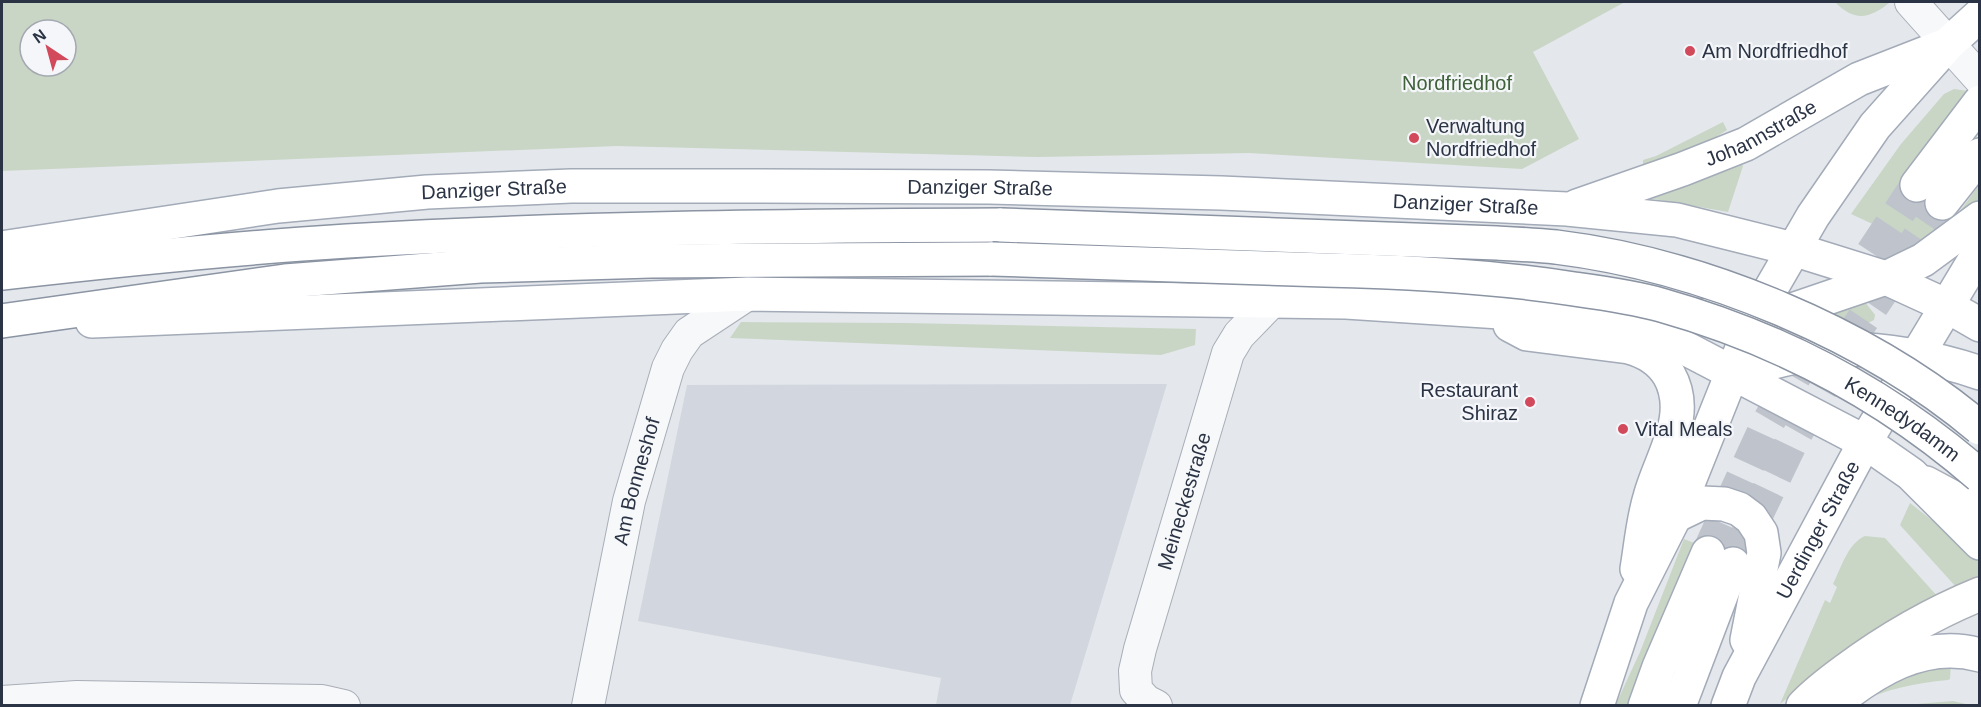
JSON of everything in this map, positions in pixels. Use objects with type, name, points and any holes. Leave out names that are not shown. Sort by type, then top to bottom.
[{"type":"main road","name":"Johannstraße","points":[[1734,372],[1755,316],[1813,216],[1875,126],[1965,63],[1980,15]]},
{"type":"main road","name":"Johannstraße","points":[[1567,209],[1683,169],[1746,144],[1859,80],[1965,63]]},
{"type":"main road","points":[[1980,102],[1930,194],[1980,155]]},
{"type":"main road","name":"Danziger Straße","points":[[2,248],[278,206],[428,192],[571,186],[988,187],[1221,193],[1567,209],[1677,220],[1794,249],[1892,281],[1947,306]]},
{"type":"main road","points":[[1484,311],[1564,300],[1578,288],[1585,277],[1584,245],[1567,209]]},
{"type":"main road","points":[[2,326],[748,294],[1346,302],[1530,314],[1755,316],[1795,309],[1892,281],[1980,218]]},
{"type":"main road","name":"Danziger Straße","points":[[2,273],[103,262],[346,242],[592,230],[756,226],[1001,225],[1497,243],[1557,247],[1626,260],[1722,286],[1772,306],[1849,342]]},
{"type":"main road","points":[[1918,352],[1980,252]]},
{"type":"main road","name":"Kennedydamm","points":[[2,321],[285,281],[480,266],[651,261],[992,259],[1376,271],[1512,280],[1615,295],[1660,305],[1731,328],[1787,350],[1823,368],[1906,419],[1980,476]]},
{"type":"main road","points":[[1892,281],[1908,300],[1914,315],[1918,352]]},
{"type":"main road","points":[[1947,306],[1980,325]]},
{"type":"main road","points":[[1484,311],[1527,334],[1640,350],[1657,361],[1667,371],[1672,381],[1678,405],[1677,421],[1650,497],[1631,603],[1598,705]]},
{"type":"main road","name":"Kennedydamm","points":[[1530,314],[1683,347],[1734,372],[1865,442],[1911,474],[1980,543]]},
{"type":"main road","name":"Kennedydamm","points":[[1849,342],[1918,382],[1980,428]]},
{"type":"main road","points":[[1631,603],[1675,516],[1734,372],[1806,354],[1836,350],[1918,352],[1980,373]]},
{"type":"main road","name":"Uerdinger Straße","points":[[1733,691],[1865,442],[1918,352]]},
{"type":"main road","points":[[1911,474],[1980,512]]},
{"type":"main road","points":[[1675,516],[1702,503],[1724,504],[1739,509],[1751,518],[1761,533],[1764,553],[1761,573],[1733,691]]},
{"type":"main road","points":[[1646,705],[1659,667],[1721,559],[1679,705]]},
{"type":"main road","points":[[1803,705],[1813,694],[1875,648],[1914,625],[1980,594]]},
{"type":"main road","points":[[1831,705],[1853,688],[1899,660],[1933,652],[1966,651],[1980,655]]},
{"type":"street","points":[[1911,2],[1965,63]]},
{"type":"street","name":"Am Bonneshof","points":[[588,705],[629,501],[668,368],[689,333],[748,294]]},
{"type":"street","name":"Meineckestraße","points":[[1156,705],[1146,701],[1136,690],[1135,671],[1140,649],[1228,353],[1239,334],[1272,301]]},
{"type":"street","points":[[2,702],[77,697],[322,701],[344,705]]},
{"type":"shaded area","points":[[1167,384],[1070,705],[936,705],[941,678],[638,621],[687,385]]},
{"type":"green space","name":"Nordfriedhof","points":[[2,2],[1625,2],[1533,52],[1579,139],[1522,169],[1249,153],[1038,157],[616,146],[2,171]]},
{"type":"green space","points":[[1835,2],[1890,2],[1876,12],[1862,16],[1849,13]]},
{"type":"green space","points":[[1954,89],[1968,91],[1979,119],[1960,99],[1903,176],[1958,214],[1979,185],[1979,199],[1956,220],[1920,246],[1851,214],[1901,144],[1944,94]]},
{"type":"green space","points":[[1723,122],[1727,130],[1705,144],[1649,165],[1643,164],[1643,160],[1656,156]]},
{"type":"green space","points":[[1741,162],[1743,166],[1728,212],[1643,197]]},
{"type":"green space","points":[[1865,302],[1875,315],[1874,320],[1860,327],[1831,312]]},
{"type":"green space","points":[[741,322],[1196,329],[1195,345],[1161,355],[730,338]]},
{"type":"green space","points":[[1910,503],[1948,533],[1979,562],[1979,579],[1957,588],[1900,525]]},
{"type":"green space","points":[[1865,536],[1885,538],[1938,597],[1827,665],[1780,704],[1825,600],[1830,603],[1837,587],[1833,584],[1846,557],[1854,544]]},
{"type":"green space","points":[[1684,539],[1694,543],[1639,673],[1628,705],[1615,706],[1640,652]]},
{"type":"green space","points":[[1951,664],[1948,680],[1901,687],[1856,703],[1872,684]]},
{"type":"green space","points":[[1953,701],[1970,705],[1905,705]]},
{"type":"tunnel","points":[[1845,294],[1917,185]]},
{"type":"tunnel","points":[[1733,564],[1794,437],[1845,346],[1942,203]]},
{"type":"tunnel","points":[[1708,553],[1767,424],[1819,335]]},
{"type":"place","name":"Am Nordfriedhof","points":[[1690,51]]},
{"type":"place","name":"Verwaltung Nordfriedhof","points":[[1414,138]]},
{"type":"place","name":"Restaurant Shiraz","points":[[1530,402]]},
{"type":"place","name":"Vital Meals","points":[[1623,429]]}]
